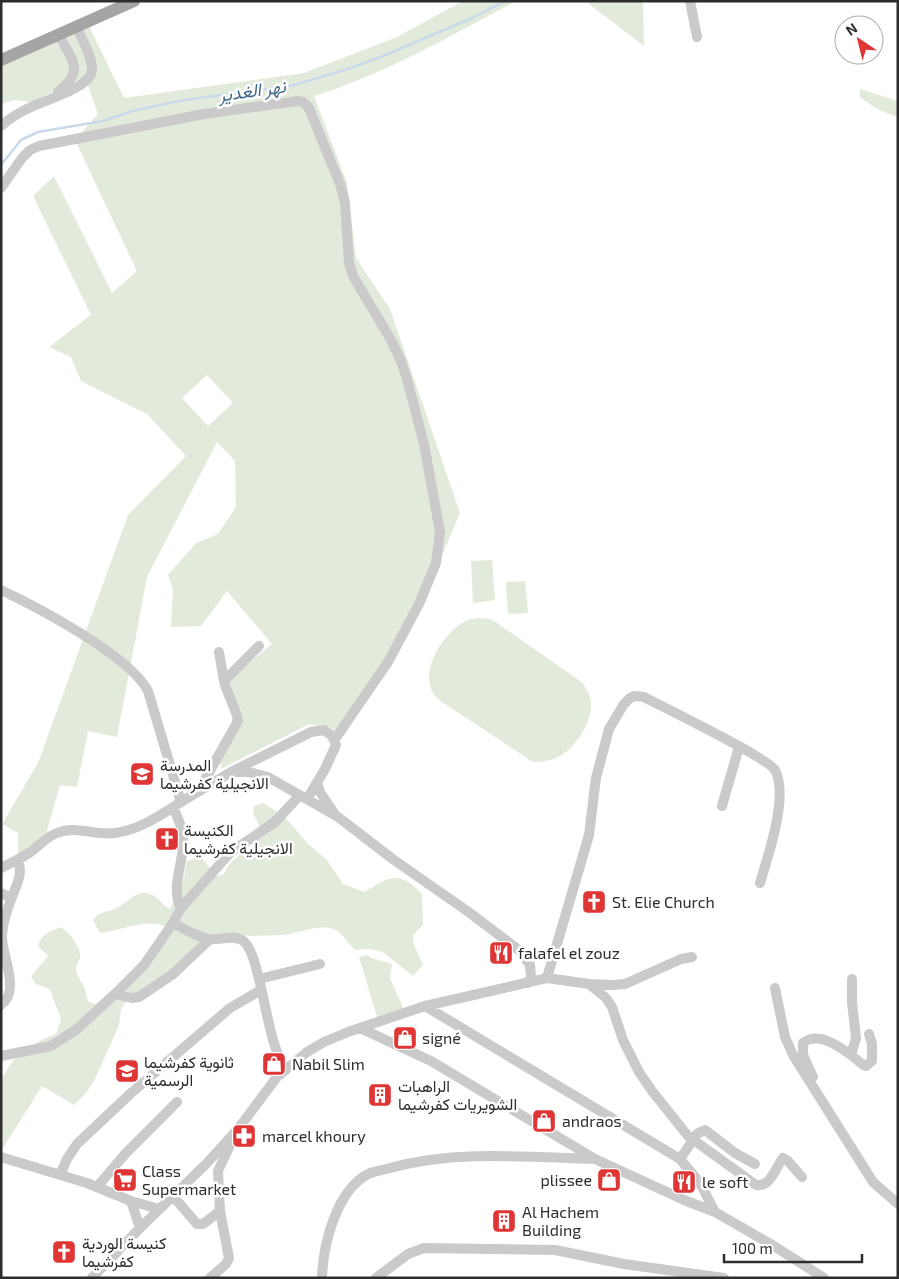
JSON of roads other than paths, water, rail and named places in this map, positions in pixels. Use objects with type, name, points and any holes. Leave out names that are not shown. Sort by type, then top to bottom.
[{"type":"main road","points":[[1,60],[130,2]]},
{"type":"street","points":[[690,1],[697,37]]},
{"type":"street","points":[[1,126],[15,116],[50,98],[78,87],[88,80],[92,72],[89,58],[76,26]]},
{"type":"street","points":[[50,98],[67,84],[75,72],[73,63],[58,34]]},
{"type":"street","points":[[1,188],[22,158],[30,150],[53,142],[113,133],[204,114],[298,101],[303,102],[309,108],[340,184],[345,203],[348,256],[353,276],[391,340],[407,379],[424,444],[440,532],[436,563],[419,604],[388,662],[335,739]]},
{"type":"street","points":[[1,590],[37,608],[122,662],[139,677],[148,692],[177,804],[184,843],[177,893],[178,903],[181,908]]},
{"type":"street","points":[[224,681],[259,646]]},
{"type":"street","points":[[198,791],[238,720],[236,711],[226,691],[219,652]]},
{"type":"street","points":[[547,978],[589,835],[596,778],[609,729],[624,704],[634,696],[644,697],[739,747],[772,767],[777,778],[779,802],[774,836],[760,883]]},
{"type":"street","points":[[1,868],[18,860],[57,832],[76,829],[92,833],[114,833],[129,830],[155,818],[231,772],[315,730],[329,732],[335,739],[336,745],[317,782],[304,797],[275,822],[253,839],[231,852],[181,908],[144,965],[115,994],[64,1039],[51,1046],[1,1056]]},
{"type":"street","points":[[722,806],[739,747]]},
{"type":"street","points":[[263,776],[260,768],[264,756]]},
{"type":"street","points":[[231,772],[248,772],[263,776],[338,817],[520,951],[530,966],[531,977],[528,983]]},
{"type":"street","points":[[317,782],[320,792],[338,817]]},
{"type":"street","points":[[1,1004],[8,996],[10,976],[1,936],[11,898],[20,876],[18,860]]},
{"type":"street","points":[[1,893],[11,898]]},
{"type":"street","points":[[173,923],[210,939],[236,938],[246,943],[252,953],[280,1063],[286,1070]]},
{"type":"street","points":[[115,994],[132,998],[139,997],[173,974],[210,939]]},
{"type":"street","points":[[92,1278],[206,1164],[238,1129],[268,1089],[286,1070],[306,1052],[324,1042],[425,1006],[547,978],[589,984],[625,984],[681,959],[692,957]]},
{"type":"street","points":[[259,978],[320,964]]},
{"type":"street","points":[[852,979],[852,1002],[856,1038],[852,1055]]},
{"type":"street","points":[[589,984],[606,998],[612,1007],[623,1040],[639,1072],[688,1136],[752,1183],[759,1186],[768,1182],[782,1159],[787,1159],[802,1177]]},
{"type":"street","points":[[775,988],[785,1037],[793,1055],[874,1182],[898,1204]]},
{"type":"street","points":[[60,1175],[67,1159],[77,1144],[130,1094],[230,1008],[261,990]]},
{"type":"street","points":[[425,1006],[683,1155],[715,1212]]},
{"type":"street","points":[[360,1028],[431,1061],[595,1159],[684,1200],[715,1212],[824,1278]]},
{"type":"street","points":[[815,1088],[812,1074],[803,1055],[803,1043],[812,1039],[821,1039],[838,1046],[866,1066],[872,1061],[872,1044],[869,1034]]},
{"type":"street","points":[[96,1187],[126,1152],[178,1102]]},
{"type":"street","points":[[210,1278],[226,1264],[228,1258],[220,1211],[218,1170],[238,1129]]},
{"type":"street","points":[[683,1155],[697,1134],[705,1130],[736,1153],[755,1164]]},
{"type":"street","points":[[1,1157],[159,1209]]},
{"type":"street","points":[[322,1278],[322,1257],[332,1220],[354,1186],[368,1174],[405,1164],[444,1157],[595,1159]]},
{"type":"street","points":[[684,1200],[695,1196],[700,1183]]},
{"type":"street","points":[[173,1196],[196,1224],[203,1224],[220,1211]]},
{"type":"street","points":[[131,1200],[140,1228]]},
{"type":"street","points":[[376,1278],[408,1254],[424,1248],[485,1248],[555,1250],[624,1264],[724,1278]]},
{"type":"waterway","name":"نهر الغدير","points":[[1,165],[21,140],[38,132],[103,121],[132,111],[184,100],[291,86],[383,56],[472,18],[505,1]]},
{"type":"place","name":"المدرسة الانجيلية كفرشيما","points":[[142,774]]},
{"type":"place","name":"الكنيسة الانجيلية كفرشيما","points":[[167,839]]},
{"type":"place","name":"St. Elie Church","points":[[594,902]]},
{"type":"place","name":"falafel el zouz","points":[[501,953]]},
{"type":"place","name":"signé","points":[[405,1038]]},
{"type":"place","name":"Nabil Slim","points":[[274,1064]]},
{"type":"place","name":"ثانوية كفرشيما الرسمية","points":[[127,1071]]},
{"type":"place","name":"الراهبات الشويريات كفرشيما","points":[[380,1095]]},
{"type":"place","name":"andraos","points":[[544,1121]]},
{"type":"place","name":"marcel khoury","points":[[244,1136]]},
{"type":"place","name":"Class Supermarket","points":[[125,1180]]},
{"type":"place","name":"plissee","points":[[609,1180]]},
{"type":"place","name":"le soft","points":[[684,1182]]},
{"type":"place","name":"Al Hachem Building","points":[[504,1221]]},
{"type":"place","name":"كنيسة الوردية كفرشيما","points":[[64,1252]]}]
